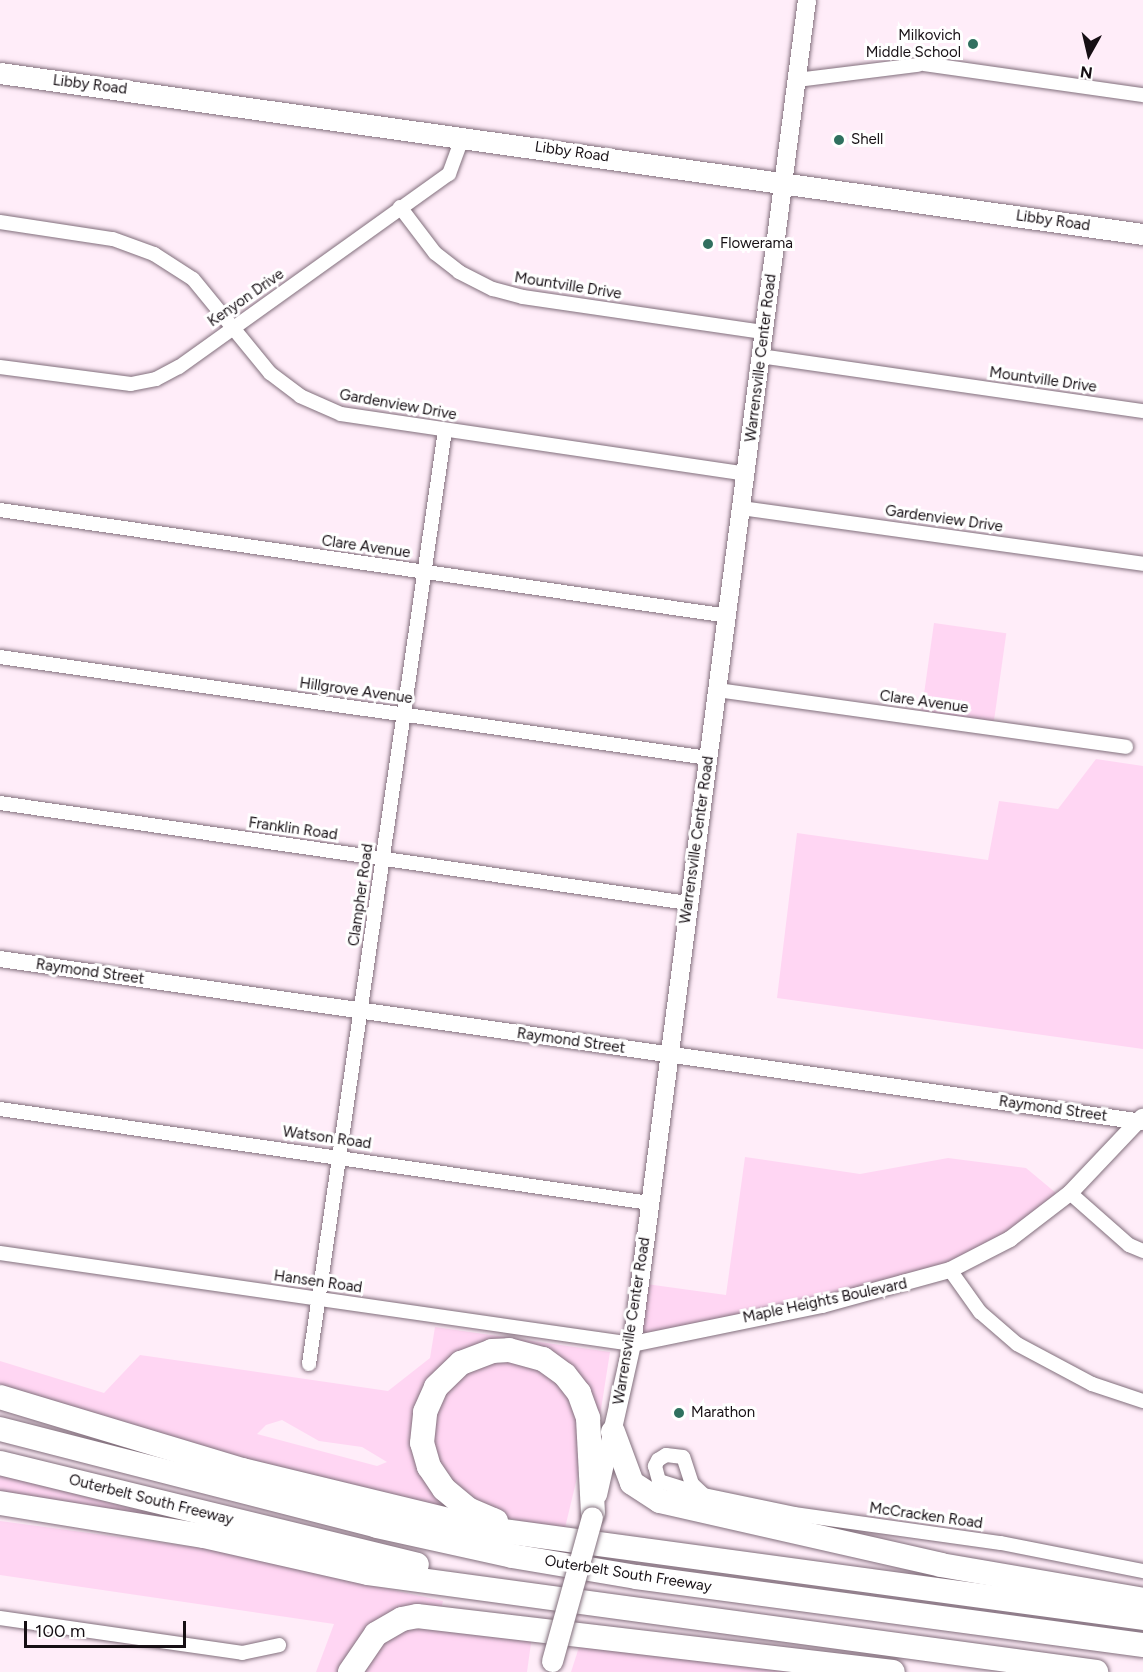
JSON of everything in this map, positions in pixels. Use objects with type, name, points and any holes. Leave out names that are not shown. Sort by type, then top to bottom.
[{"type":"highway","points":[[559,1538],[468,1509],[444,1490],[432,1473],[422,1443],[425,1412],[436,1387],[461,1363],[492,1351],[509,1350],[543,1359],[565,1375],[579,1393],[588,1418],[593,1515]]},
{"type":"highway","points":[[0,1397],[358,1501],[481,1528],[1143,1618]]},
{"type":"highway","name":"Outerbelt South Freeway","points":[[0,1418],[122,1459]]},
{"type":"highway","name":"Outerbelt South Freeway","points":[[0,1429],[397,1531],[522,1558],[636,1577],[1143,1645]]},
{"type":"highway","points":[[613,1432],[632,1484],[660,1501],[941,1565],[1143,1600]]},
{"type":"highway","name":"Outerbelt South Freeway","points":[[0,1463],[546,1596]]},
{"type":"highway","name":"Outerbelt South Freeway","points":[[0,1503],[213,1538],[368,1573],[1096,1672]]},
{"type":"highway","points":[[350,1672],[376,1634],[402,1619],[417,1616],[893,1672]]},
{"type":"main road","name":"Warrensville Center Road","points":[[549,1668],[593,1515],[632,1344],[760,356],[785,183],[807,0]]},
{"type":"main road","name":"Libby Road","points":[[0,73],[463,136],[1143,234]]},
{"type":"street","points":[[797,80],[921,65],[1143,95]]},
{"type":"street","name":"Kenyon Drive","points":[[0,367],[131,384],[156,379],[179,367],[449,174],[463,136]]},
{"type":"street","name":"Mountville Drive","points":[[400,207],[435,253],[459,272],[493,289],[523,297],[764,332]]},
{"type":"street","name":"Gardenview Drive","points":[[0,222],[113,239],[144,250],[192,279],[270,374],[320,406],[358,418],[746,474]]},
{"type":"street","name":"Mountville Drive","points":[[760,356],[1143,411]]},
{"type":"street","name":"Clampher Road","points":[[309,1364],[445,431]]},
{"type":"street","name":"Gardenview Drive","points":[[741,508],[1143,564]]},
{"type":"street","name":"Clare Avenue","points":[[0,510],[728,616]]},
{"type":"street","name":"Hillgrove Avenue","points":[[0,657],[708,758]]},
{"type":"street","name":"Clare Avenue","points":[[717,690],[1126,747]]},
{"type":"street","name":"Franklin Road","points":[[0,803],[688,903]]},
{"type":"street","name":"Raymond Street","points":[[0,959],[1141,1120]]},
{"type":"street","name":"Watson Road","points":[[0,1109],[338,1156],[650,1203]]},
{"type":"street","name":"Maple Heights Boulevard","points":[[632,1344],[822,1305],[950,1270],[1010,1239],[1070,1193],[1141,1120]]},
{"type":"street","points":[[1070,1193],[1129,1245],[1143,1251]]},
{"type":"street","name":"Hansen Road","points":[[0,1253],[632,1344]]},
{"type":"street","points":[[950,1270],[980,1312],[1017,1344],[1092,1384],[1143,1401]]},
{"type":"street","name":"McCracken Road","points":[[704,1495],[794,1514],[1001,1543],[1143,1571]]},
{"type":"street","points":[[0,1618],[242,1653],[279,1645]]},
{"type":"shaded area","points":[[934,623],[1006,633],[993,728],[921,718]]},
{"type":"shaded area","points":[[1096,759],[1143,766],[1143,1049],[777,998],[797,833],[988,860],[999,801],[1058,809]]},
{"type":"shaded area","points":[[745,1157],[860,1174],[948,1158],[1026,1168],[1062,1198],[950,1270],[632,1344],[639,1283],[726,1295]]},
{"type":"shaded area","points":[[435,1327],[610,1352],[596,1441],[577,1380],[481,1345],[415,1426],[460,1513],[424,1509],[0,1389],[0,1361],[104,1393],[140,1355],[388,1391],[430,1358]],"holes":[[[282,1420],[319,1441],[362,1447],[387,1462],[377,1466],[257,1434],[266,1425]]]},
{"type":"shaded area","points":[[493,1359],[540,1366],[574,1395],[582,1457],[564,1532],[505,1517],[453,1490],[433,1452],[437,1400],[452,1382]]},
{"type":"shaded area","points":[[0,1475],[153,1514],[153,1521],[0,1496]]},
{"type":"shaded area","points":[[0,1521],[209,1549],[443,1601],[441,1610],[426,1609],[345,1672],[316,1672],[334,1624],[0,1575]]},
{"type":"shaded area","points":[[418,1621],[532,1636],[527,1672],[357,1672],[386,1635]]},
{"type":"shaded area","points":[[581,1641],[835,1672],[571,1672]]},
{"type":"place","name":"Milkovich Middle School","points":[[973,44]]},
{"type":"place","name":"Shell","points":[[839,140]]},
{"type":"place","name":"Flowerama","points":[[708,244]]},
{"type":"place","name":"Marathon","points":[[679,1413]]}]
